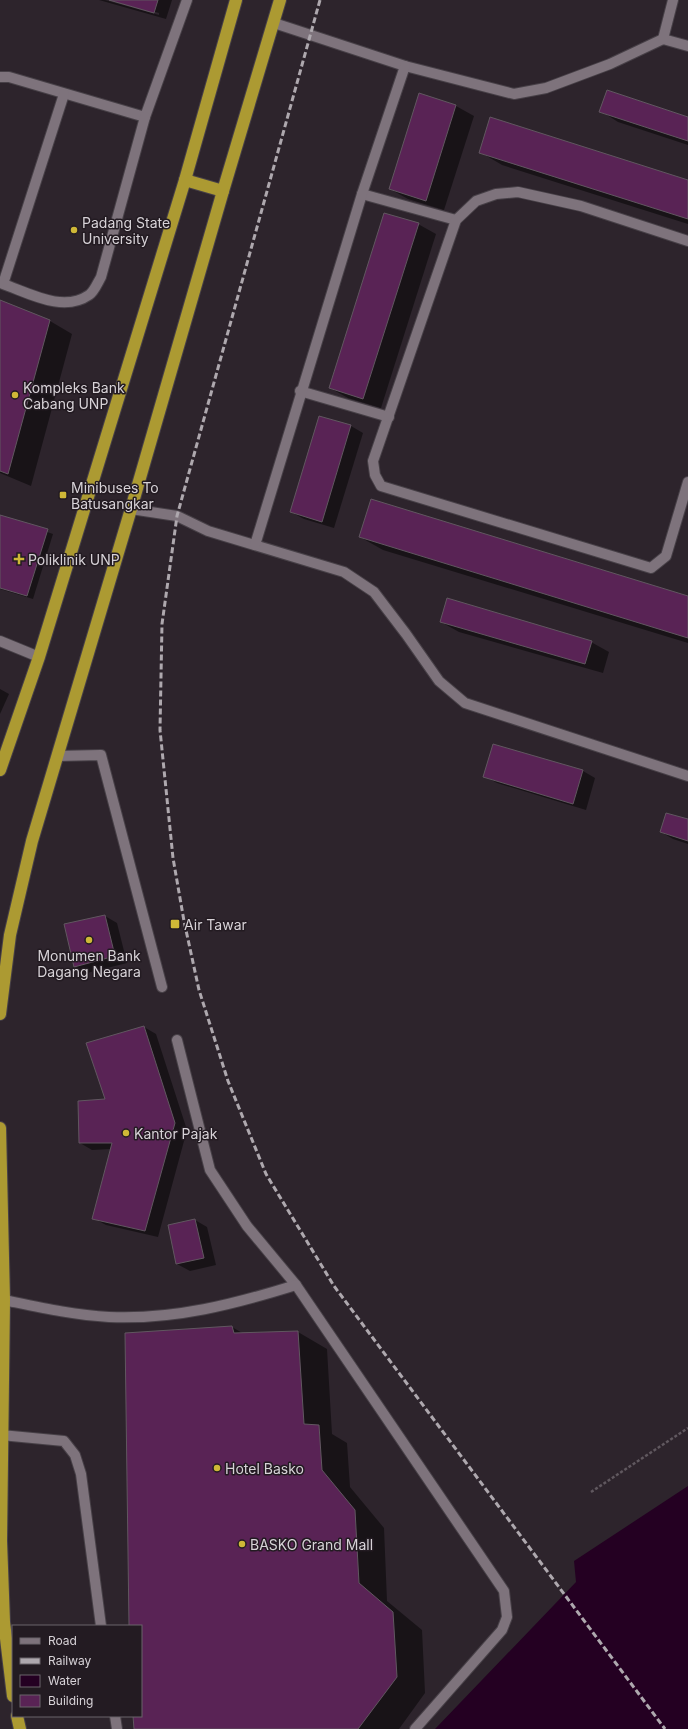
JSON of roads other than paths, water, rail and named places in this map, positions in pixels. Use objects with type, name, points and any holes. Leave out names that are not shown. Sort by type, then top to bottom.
[{"type":"highway","points":[[0,770],[39,656],[185,180],[236,0]]},
{"type":"highway","points":[[0,1014],[10,934],[32,841],[280,0]]},
{"type":"highway","points":[[185,180],[223,191]]},
{"type":"highway","points":[[0,1128],[4,1300],[1,1541],[4,1622],[12,1688]]},
{"type":"highway","points":[[17,1717],[20,1729]]},
{"type":"street","points":[[64,94],[3,284],[53,302],[71,303],[91,295],[101,276],[145,117],[187,0]]},
{"type":"street","points":[[663,39],[673,0]]},
{"type":"street","points":[[274,23],[405,66],[514,94],[546,88],[582,75],[610,64],[663,39],[688,46]]},
{"type":"street","points":[[255,544],[300,391],[362,194],[405,66]]},
{"type":"street","points":[[0,77],[9,77],[145,117]]},
{"type":"street","points":[[688,241],[581,206],[518,192],[496,194],[476,201],[456,220],[373,461],[375,475],[381,486],[651,568],[666,556],[688,482]]},
{"type":"street","points":[[362,194],[456,220]]},
{"type":"street","points":[[300,391],[389,417]]},
{"type":"street","points":[[131,509],[177,516],[208,531],[344,572],[374,592],[439,681],[466,702],[688,776]]},
{"type":"street","points":[[0,641],[39,656]]},
{"type":"street","points":[[57,756],[101,755],[162,987]]},
{"type":"street","points":[[177,1040],[210,1170],[247,1226],[296,1285],[504,1591],[507,1617],[502,1630],[415,1729]]},
{"type":"street","points":[[4,1300],[60,1311],[109,1317],[173,1315],[233,1304],[296,1285]]},
{"type":"street","points":[[2,1435],[64,1441],[75,1455],[81,1474],[101,1625]]},
{"type":"street","points":[[115,1717],[117,1729]]},
{"type":"water","points":[[688,1486],[688,1729],[435,1729],[576,1582],[574,1561]]},
{"type":"railway","points":[[320,0],[177,516],[162,624],[160,730],[173,858],[184,921],[199,990],[228,1081],[266,1174],[334,1286],[665,1729]]},
{"type":"place","name":"Padang State University","points":[[74,230]]},
{"type":"place","name":"Kompleks Bank Cabang UNP","points":[[15,395]]},
{"type":"place","name":"Minibuses To Batusangkar","points":[[63,495]]},
{"type":"place","name":"Poliklinik UNP","points":[[19,559]]},
{"type":"place","name":"Air Tawar","points":[[175,924]]},
{"type":"place","name":"Monumen Bank Dagang Negara","points":[[89,940]]},
{"type":"place","name":"Kantor Pajak","points":[[126,1133]]},
{"type":"place","name":"Hotel Basko","points":[[217,1468]]},
{"type":"place","name":"BASKO Grand Mall","points":[[242,1544]]}]
